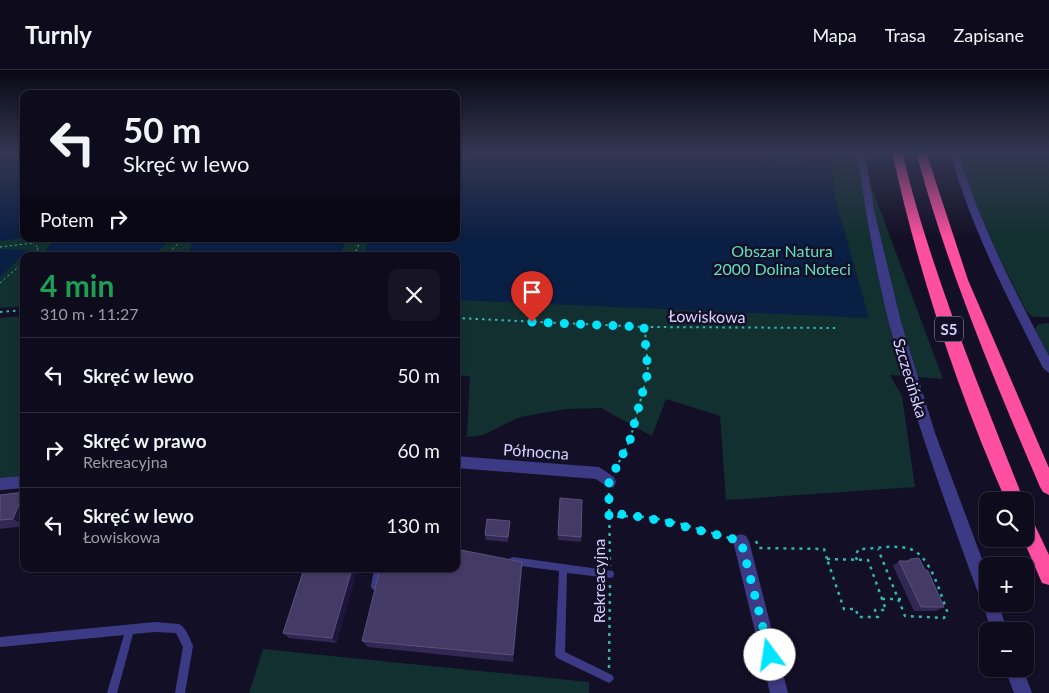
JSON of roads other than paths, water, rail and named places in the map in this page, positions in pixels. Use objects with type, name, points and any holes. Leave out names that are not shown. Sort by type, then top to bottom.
[{"type":"highway","name":"S5","points":[[904,181],[912,218],[931,278],[963,369],[1011,492]]},
{"type":"highway","name":"S5","points":[[929,181],[940,221],[962,284],[996,370],[1049,487]]},
{"type":"highway","points":[[1034,543],[1049,576]]},
{"type":"street","name":"Szczecińska","points":[[866,181],[878,255],[897,336],[912,388],[979,572]]},
{"type":"street","points":[[963,181],[978,221],[1049,368]]},
{"type":"street","name":"Północna","points":[[460,462],[599,473],[609,482]]},
{"type":"street","points":[[0,484],[20,482]]},
{"type":"street","points":[[749,541],[779,693]]},
{"type":"street","points":[[1017,677],[1023,693]]},
{"type":"lane","points":[[505,560],[610,574]]},
{"type":"lane","points":[[563,568],[560,654],[609,678]]},
{"type":"lane","points":[[375,586],[377,572]]},
{"type":"lane","points":[[0,642],[155,627],[180,629],[188,646],[180,693]]},
{"type":"lane","points":[[112,693],[130,629]]},
{"type":"water","points":[[0,181],[20,181],[20,238],[0,241]]},
{"type":"water","points":[[460,181],[834,181],[835,198],[869,318],[460,300],[460,252],[365,252],[370,242],[460,242]]},
{"type":"water","points":[[53,242],[168,242],[156,252],[44,252]]},
{"type":"water","points":[[193,242],[345,242],[341,252],[188,252]]},
{"type":"water","points":[[0,249],[28,250],[20,252],[20,258],[0,277]]},
{"type":"park label","name":"Obszar Natura 2000 Dolina Noteci","points":[[782,259]]}]
